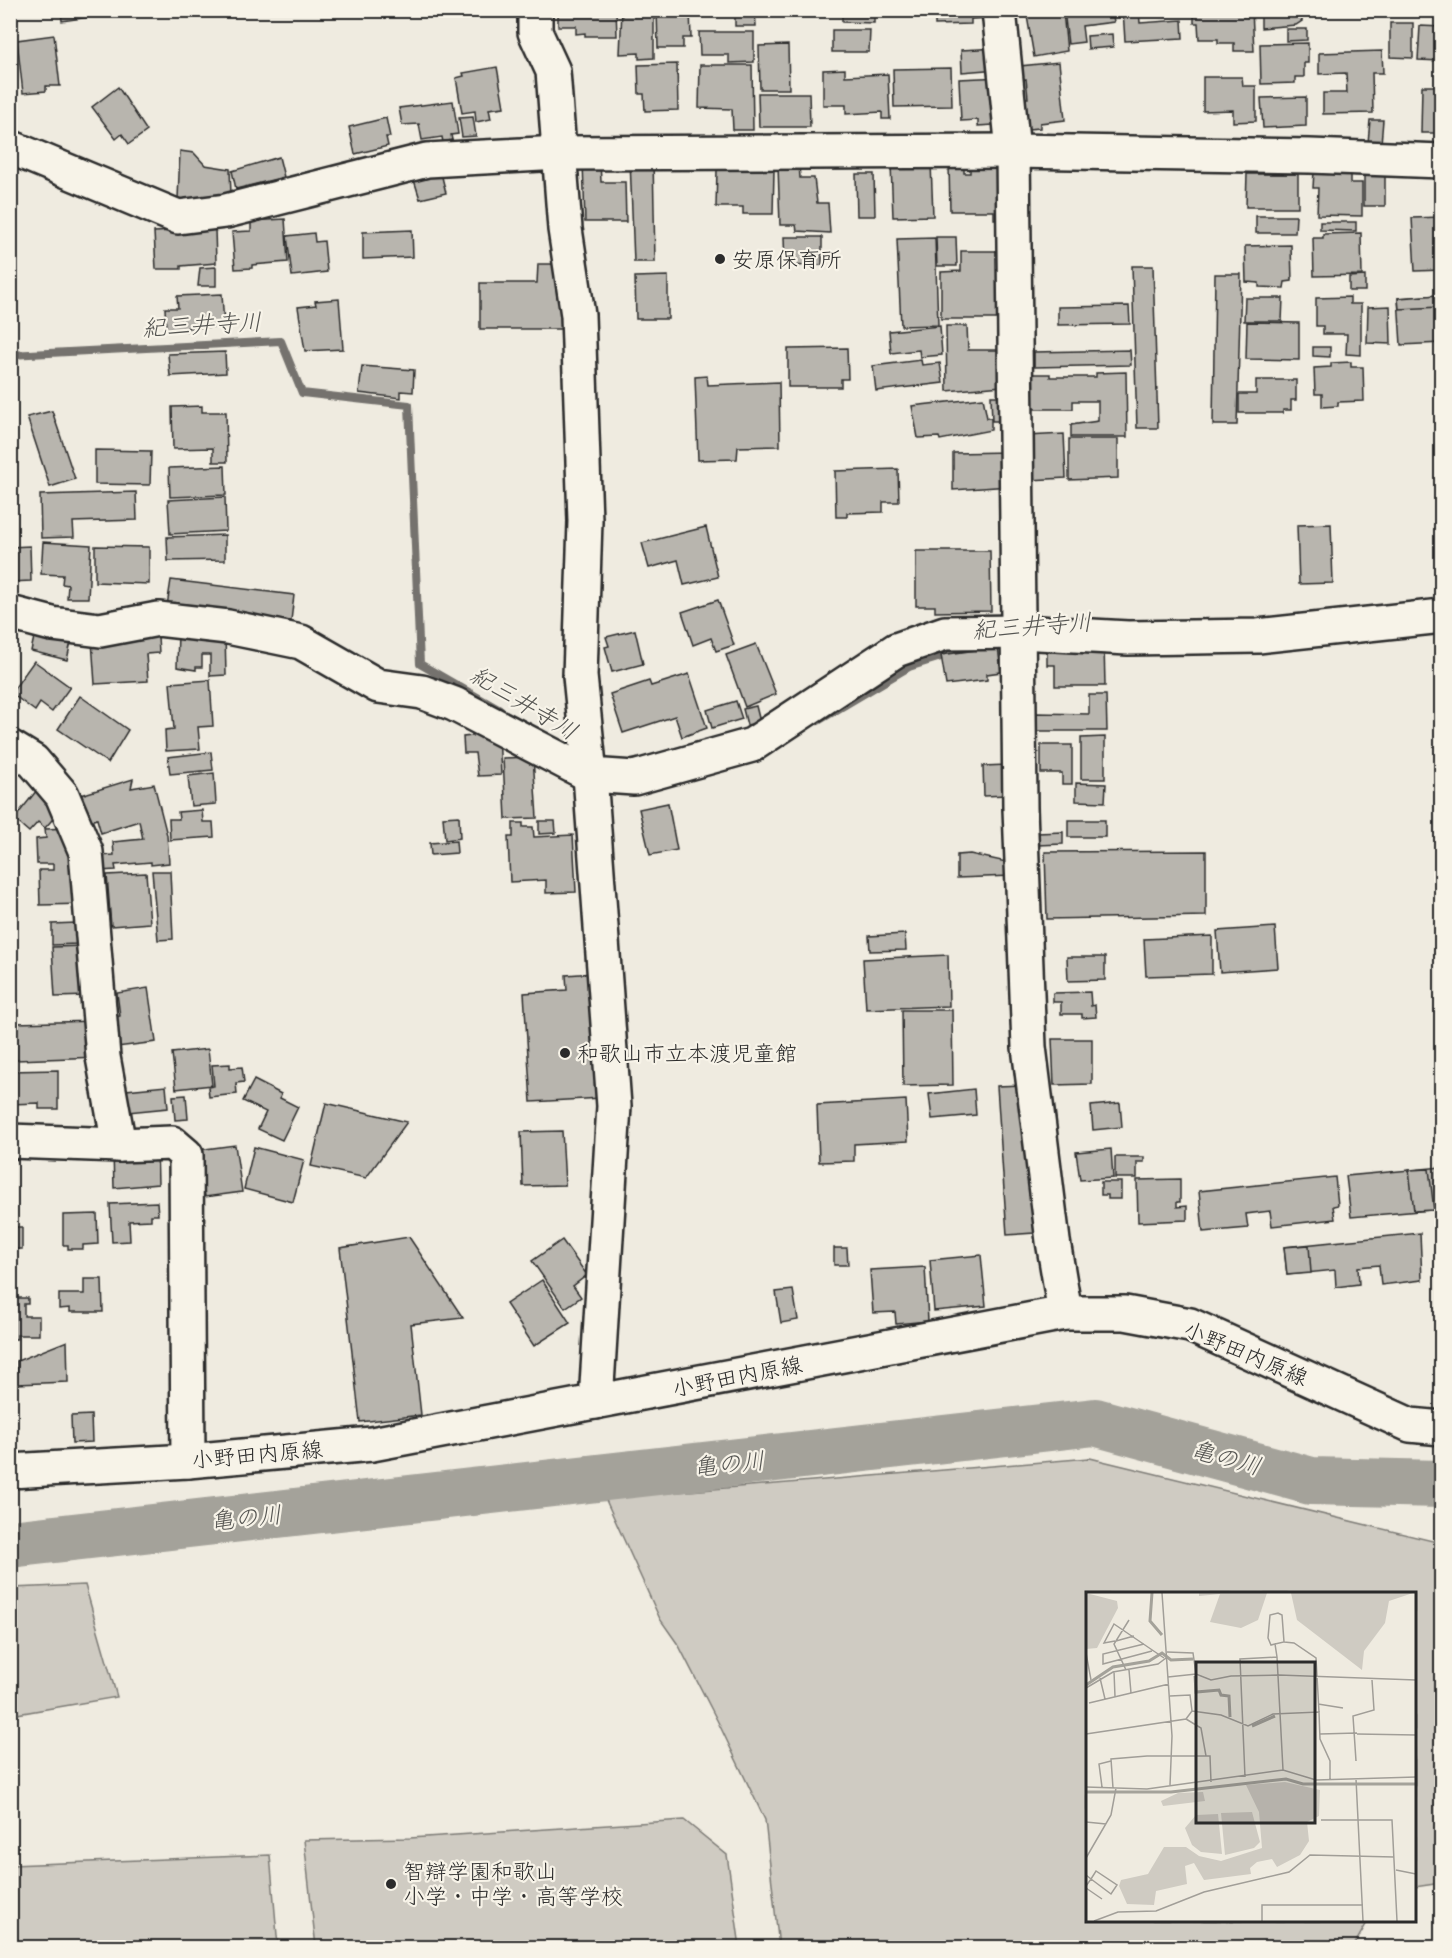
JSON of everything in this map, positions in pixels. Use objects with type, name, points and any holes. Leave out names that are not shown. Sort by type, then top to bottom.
[{"type":"street","points":[[535,10],[535,32],[553,71],[565,229],[579,315],[585,521],[580,676],[590,775],[614,1106],[596,1402]]},
{"type":"street","points":[[999,10],[1013,151],[1020,632],[1020,808],[1029,1047],[1053,1241],[1065,1313]]},
{"type":"street","points":[[10,147],[178,217],[226,211],[427,160],[560,153],[1013,151],[1442,161]]},
{"type":"street","points":[[10,613],[52,624],[100,630],[158,620],[228,627],[302,642],[378,686],[422,692],[454,704],[590,775],[634,778],[752,745],[896,650],[945,633],[1020,632],[1128,638],[1258,636],[1442,616]]},
{"type":"street","points":[[10,747],[33,761],[62,795],[86,852],[103,1057],[120,1145]]},
{"type":"street","points":[[10,1141],[120,1145],[172,1143],[186,1155],[188,1461]]},
{"type":"street","name":"小野田内原線","points":[[10,1471],[188,1461],[372,1444],[1065,1313],[1125,1313],[1190,1325],[1410,1425],[1442,1428]]},
{"type":"shaded area","points":[[1090,1458],[1441,1543],[1441,1883],[1416,1887],[1416,1592],[1086,1592],[1086,1922],[1367,1922],[1353,1947],[779,1947],[765,1820],[679,1646],[660,1619],[605,1498]]},
{"type":"shaded area","points":[[85,1585],[117,1697],[11,1715],[11,1588]]},
{"type":"shaded area","points":[[684,1820],[727,1855],[740,1947],[316,1947],[304,1840],[410,1838]]},
{"type":"shaded area","points":[[270,1855],[278,1947],[11,1947],[11,1865]]},
{"type":"building","points":[[61,10],[88,10],[89,17],[62,21]]},
{"type":"building","points":[[558,10],[616,10],[617,36],[576,34],[576,26],[558,26]]},
{"type":"building","points":[[622,10],[654,10],[654,58],[639,59],[639,53],[620,54]]},
{"type":"building","points":[[657,10],[690,10],[691,38],[683,38],[683,48],[658,48]]},
{"type":"building","points":[[735,10],[755,10],[756,26],[735,26]]},
{"type":"building","points":[[842,10],[874,10],[874,23],[842,22]]},
{"type":"building","points":[[935,10],[987,10],[987,18],[971,19],[971,24],[935,25]]},
{"type":"building","points":[[1064,10],[1112,10],[1114,22],[1082,26],[1084,42],[1068,44]]},
{"type":"building","points":[[1123,10],[1139,10],[1140,23],[1182,20],[1183,38],[1125,41]]},
{"type":"building","points":[[1194,10],[1252,10],[1254,51],[1234,51],[1234,43],[1218,43],[1218,39],[1199,39],[1198,23],[1194,23]]},
{"type":"building","points":[[1261,10],[1302,10],[1302,21],[1296,25],[1261,28]]},
{"type":"building","points":[[1063,12],[1067,51],[1034,57],[1027,16]]},
{"type":"building","points":[[1390,23],[1413,23],[1413,58],[1390,57]]},
{"type":"building","points":[[1420,26],[1442,27],[1442,61],[1418,60]]},
{"type":"building","points":[[1286,29],[1307,29],[1307,40],[1286,41]]},
{"type":"building","points":[[832,30],[870,30],[869,52],[832,52]]},
{"type":"building","points":[[699,32],[754,32],[754,62],[729,63],[729,55],[700,55]]},
{"type":"building","points":[[1112,34],[1113,47],[1088,49],[1087,36]]},
{"type":"building","points":[[54,35],[60,86],[46,86],[46,91],[23,93],[17,40]]},
{"type":"building","points":[[1308,43],[1308,63],[1304,63],[1304,77],[1295,77],[1295,83],[1261,84],[1260,44]]},
{"type":"building","points":[[788,45],[789,89],[760,89],[759,46]]},
{"type":"building","points":[[998,48],[998,69],[962,72],[961,50]]},
{"type":"building","points":[[1382,51],[1383,73],[1372,73],[1373,113],[1323,114],[1323,93],[1347,93],[1346,73],[1319,74],[1319,53]]},
{"type":"building","points":[[1059,62],[1065,120],[1040,123],[1040,128],[1028,129],[1026,79],[1022,80],[1020,66]]},
{"type":"building","points":[[677,64],[678,110],[645,111],[644,94],[639,94],[638,65]]},
{"type":"building","points":[[700,65],[752,65],[753,130],[733,130],[732,109],[699,108]]},
{"type":"building","points":[[497,67],[504,107],[489,109],[491,119],[476,122],[475,111],[462,113],[456,78],[464,76],[463,73]]},
{"type":"building","points":[[951,68],[952,106],[894,107],[893,69]]},
{"type":"building","points":[[845,69],[845,76],[888,74],[890,119],[882,119],[882,112],[846,114],[846,105],[823,105],[823,70]]},
{"type":"building","points":[[1003,77],[1006,118],[993,118],[993,125],[978,126],[978,120],[961,121],[959,79]]},
{"type":"building","points":[[1203,77],[1242,77],[1243,86],[1256,86],[1256,121],[1233,122],[1233,110],[1203,111]]},
{"type":"building","points":[[1422,86],[1442,86],[1442,133],[1421,133]]},
{"type":"building","points":[[118,87],[147,131],[129,144],[122,134],[116,139],[92,107]]},
{"type":"building","points":[[758,93],[809,93],[810,127],[759,127]]},
{"type":"building","points":[[1306,97],[1306,126],[1263,128],[1261,98]]},
{"type":"building","points":[[453,101],[458,134],[451,135],[452,140],[443,142],[442,137],[422,140],[419,124],[402,125],[399,108]]},
{"type":"building","points":[[473,117],[476,136],[462,137],[459,118]]},
{"type":"building","points":[[386,118],[390,137],[386,137],[388,146],[355,154],[349,127]]},
{"type":"building","points":[[1370,120],[1383,120],[1381,144],[1368,143]]},
{"type":"building","points":[[180,151],[194,153],[205,165],[230,169],[231,195],[193,201],[178,199]]},
{"type":"building","points":[[279,157],[284,177],[236,189],[232,171]]},
{"type":"building","points":[[653,159],[655,262],[634,262],[630,160]]},
{"type":"building","points":[[583,161],[600,161],[601,182],[625,182],[626,222],[585,222]]},
{"type":"building","points":[[931,163],[933,216],[893,217],[891,164]]},
{"type":"building","points":[[799,164],[800,178],[814,178],[817,203],[828,203],[830,233],[797,231],[796,225],[780,225],[778,166]]},
{"type":"building","points":[[949,165],[964,166],[964,173],[970,173],[970,165],[1000,165],[1017,218],[994,219],[994,211],[950,211]]},
{"type":"building","points":[[717,170],[774,170],[773,214],[743,214],[743,207],[716,207]]},
{"type":"building","points":[[1314,171],[1350,172],[1350,183],[1362,183],[1362,216],[1317,215],[1318,188],[1313,188]]},
{"type":"building","points":[[441,173],[446,193],[420,199],[414,180]]},
{"type":"building","points":[[1385,173],[1385,206],[1364,206],[1364,174]]},
{"type":"building","points":[[856,174],[874,174],[875,216],[857,216]]},
{"type":"building","points":[[1247,174],[1298,174],[1298,207],[1246,207]]},
{"type":"building","points":[[1256,216],[1296,216],[1295,233],[1256,233]]},
{"type":"building","points":[[1442,217],[1442,270],[1415,271],[1412,218]]},
{"type":"building","points":[[285,219],[288,262],[235,269],[232,232],[251,231],[251,221]]},
{"type":"building","points":[[1320,222],[1356,222],[1356,231],[1320,230]]},
{"type":"building","points":[[215,229],[216,263],[181,266],[181,269],[156,269],[154,232]]},
{"type":"building","points":[[412,230],[413,257],[363,259],[363,232]]},
{"type":"building","points":[[314,233],[315,242],[324,241],[327,272],[292,276],[287,236]]},
{"type":"building","points":[[1361,233],[1362,275],[1314,276],[1313,238],[1323,238],[1323,234]]},
{"type":"building","points":[[784,237],[822,237],[822,265],[785,266]]},
{"type":"building","points":[[936,237],[956,237],[957,266],[937,266]]},
{"type":"building","points":[[935,238],[938,325],[901,326],[897,239]]},
{"type":"building","points":[[1291,245],[1292,281],[1285,282],[1284,288],[1259,287],[1259,283],[1246,282],[1245,246]]},
{"type":"building","points":[[961,251],[1010,251],[1010,319],[941,319],[941,272],[961,271]]},
{"type":"building","points":[[538,264],[565,264],[565,329],[480,329],[480,283],[537,283]]},
{"type":"building","points":[[1132,266],[1153,266],[1158,428],[1137,428]]},
{"type":"building","points":[[216,267],[216,286],[198,286],[200,268]]},
{"type":"building","points":[[1215,274],[1241,274],[1237,425],[1213,425]]},
{"type":"building","points":[[668,276],[668,319],[636,319],[635,277]]},
{"type":"building","points":[[1365,276],[1365,291],[1349,291],[1349,277]]},
{"type":"building","points":[[222,294],[224,326],[186,328],[186,331],[166,329],[165,308],[178,308],[177,296]]},
{"type":"building","points":[[1439,295],[1442,307],[1442,343],[1401,345],[1398,298]]},
{"type":"building","points":[[1439,295],[1440,307],[1399,309],[1398,298]]},
{"type":"building","points":[[1350,297],[1350,304],[1361,304],[1361,355],[1346,354],[1347,334],[1323,334],[1323,326],[1316,326],[1316,298]]},
{"type":"building","points":[[1245,298],[1283,298],[1282,321],[1244,321]]},
{"type":"building","points":[[339,299],[343,349],[305,351],[298,307],[316,305],[315,301]]},
{"type":"building","points":[[1129,306],[1130,324],[1058,325],[1058,307]]},
{"type":"building","points":[[1390,306],[1391,344],[1367,343],[1368,307]]},
{"type":"building","points":[[1247,322],[1299,323],[1299,360],[1246,359]]},
{"type":"building","points":[[940,326],[942,355],[920,357],[919,350],[891,353],[889,331]]},
{"type":"building","points":[[946,326],[967,326],[968,350],[1013,350],[1013,385],[947,391]]},
{"type":"building","points":[[1313,347],[1330,347],[1330,357],[1313,356]]},
{"type":"building","points":[[847,348],[848,379],[841,379],[841,387],[788,387],[788,349]]},
{"type":"building","points":[[1130,350],[1131,365],[1034,367],[1034,352]]},
{"type":"building","points":[[225,352],[226,373],[170,376],[168,354]]},
{"type":"building","points":[[921,360],[922,365],[940,363],[943,383],[876,391],[873,366]]},
{"type":"building","points":[[1351,362],[1351,367],[1363,367],[1364,401],[1338,402],[1338,406],[1322,407],[1322,394],[1315,394],[1314,368],[1331,367],[1331,363]]},
{"type":"building","points":[[362,366],[414,370],[413,392],[401,391],[401,398],[359,393]]},
{"type":"building","points":[[1126,372],[1127,437],[1071,437],[1071,425],[1098,421],[1098,401],[1073,401],[1073,409],[1026,409],[1026,374],[1050,374],[1050,377],[1096,377],[1096,373]]},
{"type":"building","points":[[707,376],[708,385],[779,382],[780,446],[738,447],[737,459],[698,460],[695,377]]},
{"type":"building","points":[[1256,380],[1296,380],[1296,400],[1291,400],[1291,410],[1283,410],[1283,413],[1239,413],[1239,394],[1256,394]]},
{"type":"building","points":[[991,396],[1008,396],[1009,421],[992,421]]},
{"type":"building","points":[[983,398],[987,418],[991,418],[991,430],[940,440],[939,437],[918,438],[912,406]]},
{"type":"building","points":[[202,406],[202,412],[226,412],[227,462],[213,462],[213,448],[173,449],[172,407]]},
{"type":"building","points":[[52,411],[75,479],[50,487],[27,417]]},
{"type":"building","points":[[1064,434],[1066,478],[1030,480],[1027,436]]},
{"type":"building","points":[[1069,439],[1118,439],[1118,478],[1069,480]]},
{"type":"building","points":[[95,450],[151,451],[150,485],[95,484]]},
{"type":"building","points":[[1009,452],[1010,486],[953,490],[953,453]]},
{"type":"building","points":[[225,466],[226,495],[170,497],[169,468]]},
{"type":"building","points":[[898,469],[899,502],[883,502],[883,512],[847,513],[847,517],[836,517],[835,471]]},
{"type":"building","points":[[136,492],[137,520],[73,522],[74,537],[41,538],[40,495]]},
{"type":"building","points":[[225,497],[226,531],[170,534],[168,500]]},
{"type":"building","points":[[1331,524],[1333,583],[1299,584],[1297,525]]},
{"type":"building","points":[[706,527],[718,577],[684,585],[678,560],[649,568],[642,543]]},
{"type":"building","points":[[225,535],[225,560],[168,561],[167,537]]},
{"type":"building","points":[[43,542],[91,545],[88,598],[67,598],[68,585],[62,584],[63,575],[41,574]]},
{"type":"building","points":[[30,546],[31,581],[10,582],[10,547]]},
{"type":"building","points":[[95,546],[149,547],[149,584],[95,582]]},
{"type":"building","points":[[916,551],[990,551],[991,611],[935,612],[935,606],[916,606]]},
{"type":"building","points":[[171,580],[294,595],[291,621],[167,606]]},
{"type":"building","points":[[718,600],[734,645],[716,651],[711,638],[693,645],[682,612]]},
{"type":"building","points":[[36,628],[72,637],[67,660],[31,651]]},
{"type":"building","points":[[635,630],[643,664],[612,672],[605,647],[609,646],[606,637]]},
{"type":"building","points":[[178,633],[225,634],[226,675],[210,676],[210,655],[202,655],[202,667],[196,667],[196,670],[177,667]]},
{"type":"building","points":[[158,637],[159,653],[146,654],[148,681],[95,684],[92,641]]},
{"type":"building","points":[[756,644],[776,694],[745,707],[726,655]]},
{"type":"building","points":[[1047,645],[1104,645],[1105,686],[1055,686],[1055,665],[1047,665]]},
{"type":"building","points":[[998,647],[1001,672],[987,674],[987,680],[946,685],[941,655]]},
{"type":"building","points":[[34,661],[70,687],[52,712],[40,703],[35,711],[11,693]]},
{"type":"building","points":[[689,674],[707,728],[682,737],[675,716],[623,733],[610,694],[649,681],[651,686]]},
{"type":"building","points":[[210,680],[213,726],[198,727],[200,749],[166,751],[165,730],[174,729],[170,683]]},
{"type":"building","points":[[1089,695],[1106,695],[1107,731],[1036,731],[1036,713],[1089,714]]},
{"type":"building","points":[[80,696],[128,730],[108,763],[58,729]]},
{"type":"building","points":[[736,701],[742,719],[712,728],[707,710]]},
{"type":"building","points":[[756,706],[760,722],[747,725],[743,709]]},
{"type":"building","points":[[472,727],[499,734],[501,775],[478,776],[475,753],[464,753],[463,737],[472,736]]},
{"type":"building","points":[[1105,737],[1105,779],[1081,779],[1081,738]]},
{"type":"building","points":[[1041,745],[1072,745],[1072,784],[1062,784],[1062,773],[1041,773]]},
{"type":"building","points":[[211,752],[213,770],[170,774],[168,757]]},
{"type":"building","points":[[533,757],[537,818],[506,819],[503,758]]},
{"type":"building","points":[[1007,765],[1007,795],[984,796],[983,766]]},
{"type":"building","points":[[214,773],[216,804],[191,806],[188,776]]},
{"type":"building","points":[[133,779],[131,788],[154,784],[167,835],[169,863],[115,865],[116,870],[99,871],[98,856],[114,855],[113,842],[143,839],[139,821],[101,833],[97,819],[89,821],[81,795]]},
{"type":"building","points":[[1076,783],[1106,784],[1105,802],[1076,801]]},
{"type":"building","points":[[41,785],[65,805],[45,828],[38,822],[29,832],[14,819]]},
{"type":"building","points":[[668,803],[677,850],[650,855],[639,809]]},
{"type":"building","points":[[202,810],[203,822],[213,822],[214,837],[170,840],[169,819],[179,819],[178,812]]},
{"type":"building","points":[[459,816],[460,838],[445,840],[443,817]]},
{"type":"building","points":[[1068,820],[1105,820],[1105,837],[1068,837]]},
{"type":"building","points":[[539,821],[555,821],[556,833],[539,834]]},
{"type":"building","points":[[513,823],[523,823],[523,827],[533,827],[534,837],[573,835],[576,892],[546,893],[546,880],[510,882],[508,837],[513,837]]},
{"type":"building","points":[[73,828],[85,904],[40,905],[39,870],[53,870],[53,864],[37,864],[36,839],[46,838],[45,829]]},
{"type":"building","points":[[1063,832],[1063,844],[1037,845],[1037,833]]},
{"type":"building","points":[[456,841],[457,853],[431,855],[430,843]]},
{"type":"building","points":[[1206,851],[1206,916],[1047,919],[1045,852]]},
{"type":"building","points":[[970,854],[1011,863],[1012,876],[957,878],[957,855]]},
{"type":"building","points":[[152,871],[170,871],[173,939],[158,940]]},
{"type":"building","points":[[146,873],[150,923],[111,926],[107,875]]},
{"type":"building","points":[[76,923],[77,944],[52,945],[52,924]]},
{"type":"building","points":[[1275,927],[1278,968],[1220,972],[1217,931]]},
{"type":"building","points":[[905,934],[906,950],[870,951],[869,936]]},
{"type":"building","points":[[1212,936],[1212,974],[1146,976],[1144,939]]},
{"type":"building","points":[[85,946],[88,996],[55,997],[52,947]]},
{"type":"building","points":[[948,955],[949,1006],[866,1009],[863,959]]},
{"type":"building","points":[[1067,957],[1105,957],[1105,980],[1068,981]]},
{"type":"building","points":[[593,973],[602,1098],[531,1102],[524,993],[567,990],[566,975]]},
{"type":"building","points":[[148,988],[156,1042],[117,1047],[112,1018],[120,1016],[117,993]]},
{"type":"building","points":[[1090,992],[1091,1006],[1095,1005],[1096,1017],[1082,1018],[1082,1014],[1061,1014],[1061,1002],[1053,1002],[1053,993]]},
{"type":"building","points":[[902,1010],[952,1010],[953,1085],[903,1086]]},
{"type":"building","points":[[98,1021],[99,1057],[16,1060],[15,1023]]},
{"type":"building","points":[[1052,1039],[1092,1039],[1092,1084],[1054,1085]]},
{"type":"building","points":[[208,1049],[212,1085],[176,1089],[172,1053]]},
{"type":"building","points":[[230,1064],[230,1068],[242,1067],[244,1082],[236,1083],[237,1094],[209,1097],[208,1087],[214,1086],[212,1065]]},
{"type":"building","points":[[58,1070],[58,1109],[39,1109],[39,1103],[10,1104],[10,1071]]},
{"type":"building","points":[[254,1080],[281,1094],[280,1098],[298,1107],[282,1140],[258,1129],[266,1112],[243,1101]]},
{"type":"building","points":[[1024,1085],[1034,1233],[1007,1235],[997,1086]]},
{"type":"building","points":[[166,1086],[168,1108],[128,1112],[126,1090]]},
{"type":"building","points":[[974,1089],[976,1115],[932,1119],[929,1094]]},
{"type":"building","points":[[186,1095],[188,1119],[175,1120],[173,1096]]},
{"type":"building","points":[[906,1100],[908,1141],[854,1144],[854,1161],[819,1162],[817,1105]]},
{"type":"building","points":[[326,1103],[407,1122],[366,1178],[311,1166]]},
{"type":"building","points":[[1120,1103],[1122,1127],[1093,1130],[1091,1106]]},
{"type":"building","points":[[562,1131],[565,1185],[523,1186],[521,1132]]},
{"type":"building","points":[[235,1145],[242,1192],[205,1197],[198,1150]]},
{"type":"building","points":[[254,1147],[304,1160],[293,1202],[244,1189]]},
{"type":"building","points":[[157,1149],[158,1184],[114,1188],[113,1151]]},
{"type":"building","points":[[1111,1149],[1113,1178],[1080,1180],[1076,1152]]},
{"type":"building","points":[[1115,1157],[1144,1157],[1144,1162],[1137,1162],[1137,1178],[1115,1178]]},
{"type":"building","points":[[1442,1167],[1442,1209],[1351,1217],[1346,1176]]},
{"type":"building","points":[[1429,1169],[1434,1210],[1414,1211],[1409,1170]]},
{"type":"building","points":[[1335,1177],[1338,1205],[1333,1206],[1335,1219],[1272,1226],[1270,1211],[1246,1214],[1248,1228],[1203,1232],[1199,1191]]},
{"type":"building","points":[[1180,1179],[1180,1202],[1177,1202],[1177,1207],[1187,1206],[1187,1220],[1138,1222],[1137,1180]]},
{"type":"building","points":[[1101,1182],[1121,1182],[1121,1199],[1108,1199],[1108,1195],[1101,1195]]},
{"type":"building","points":[[157,1202],[158,1215],[151,1215],[151,1220],[129,1221],[130,1241],[112,1242],[110,1204]]},
{"type":"building","points":[[97,1214],[98,1244],[83,1245],[83,1249],[68,1249],[68,1245],[63,1245],[63,1215]]},
{"type":"building","points":[[10,1227],[22,1227],[22,1249],[10,1249]]},
{"type":"building","points":[[1420,1233],[1422,1280],[1381,1285],[1379,1265],[1358,1267],[1359,1284],[1336,1287],[1335,1270],[1287,1275],[1284,1247]]},
{"type":"building","points":[[409,1237],[463,1318],[411,1324],[421,1415],[360,1422],[340,1248]]},
{"type":"building","points":[[562,1240],[587,1275],[573,1286],[581,1297],[565,1308],[532,1261]]},
{"type":"building","points":[[1309,1245],[1311,1273],[1287,1275],[1284,1247]]},
{"type":"building","points":[[834,1248],[847,1248],[848,1265],[834,1265]]},
{"type":"building","points":[[981,1255],[986,1306],[934,1311],[930,1260]]},
{"type":"building","points":[[925,1267],[928,1321],[896,1324],[895,1312],[873,1313],[870,1270]]},
{"type":"building","points":[[84,1279],[102,1279],[103,1312],[70,1312],[70,1308],[59,1309],[59,1294],[84,1294]]},
{"type":"building","points":[[542,1280],[570,1323],[534,1346],[506,1304]]},
{"type":"building","points":[[793,1290],[798,1320],[781,1323],[776,1292]]},
{"type":"building","points":[[10,1298],[28,1298],[28,1304],[24,1304],[24,1316],[39,1316],[39,1335],[17,1335],[17,1339],[10,1339]]},
{"type":"building","points":[[67,1341],[68,1382],[17,1384],[17,1361]]},
{"type":"building","points":[[91,1415],[92,1442],[72,1443],[71,1416]]},
{"type":"waterway","name":"紀三井寺川","points":[[10,355],[281,341],[302,393],[409,405],[420,664],[500,710]]},
{"type":"waterway","name":"紀三井寺川","points":[[818,721],[909,667],[976,646]]},
{"type":"waterway","name":"亀の川","points":[[10,1544],[1095,1422],[1311,1481],[1442,1484]]},
{"type":"place","name":"安原保育所","points":[[720,259]]},
{"type":"place","name":"和歌山市立本渡児童館","points":[[565,1053]]},
{"type":"place","name":"智辯学園和歌山 小学・中学・高等学校","points":[[391,1884]]}]
